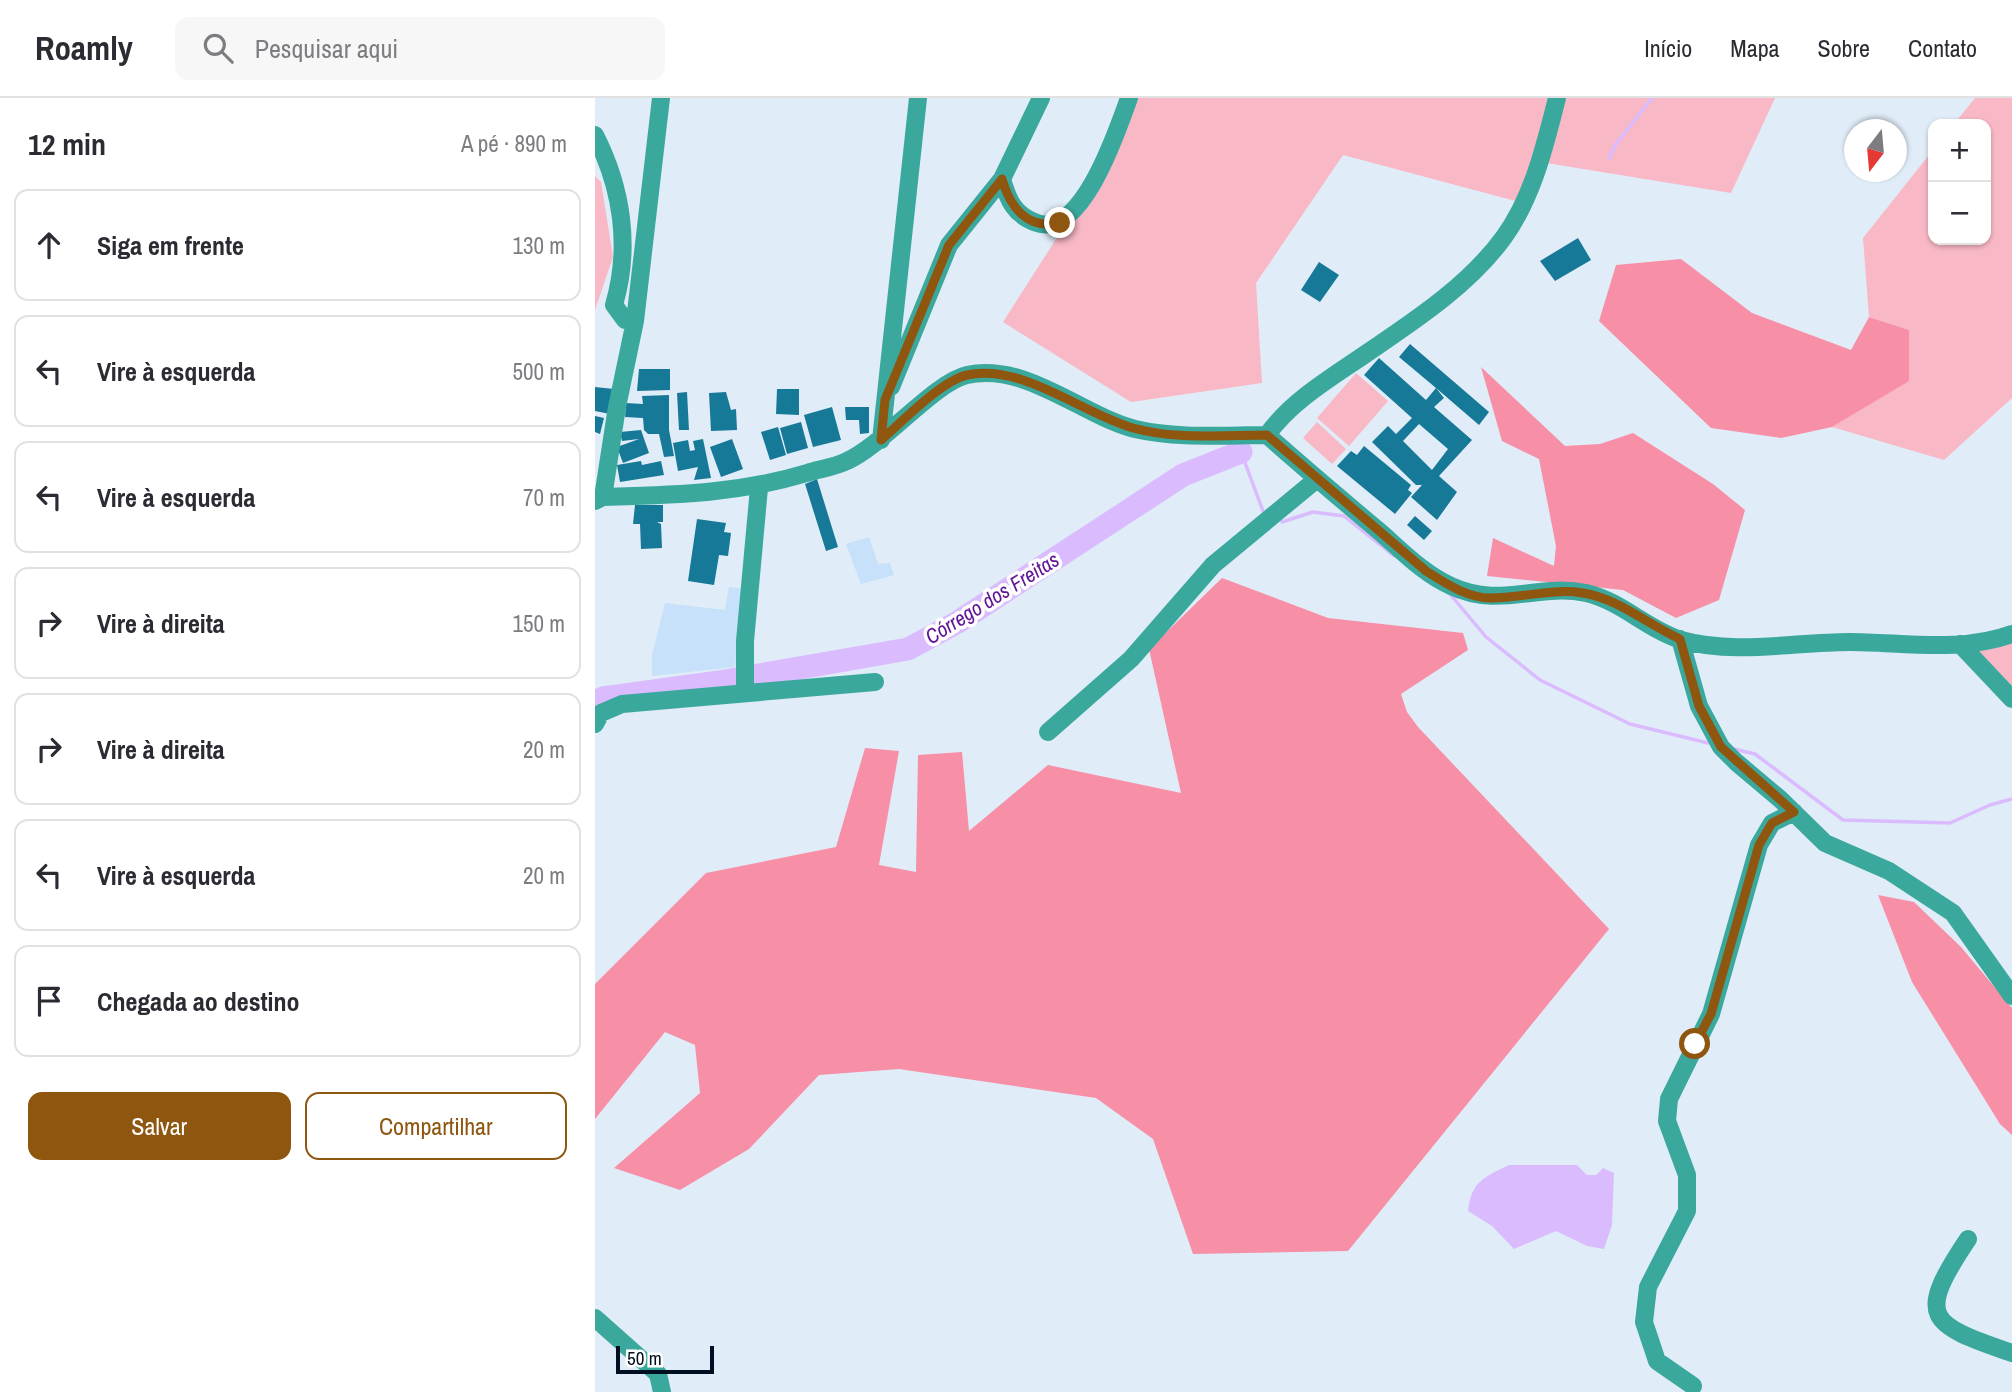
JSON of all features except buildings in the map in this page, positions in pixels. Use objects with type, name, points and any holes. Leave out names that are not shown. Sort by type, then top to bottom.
[{"type":"street","points":[[661,98],[635,321],[599,499],[759,488],[847,461],[881,440],[945,387],[964,376],[988,373],[1008,375],[1100,417],[1135,429],[1169,435],[1267,435],[1426,571],[1448,585],[1490,598],[1563,591],[1585,593],[1607,600],[1680,639],[1717,646],[1849,642],[1960,644],[1997,640],[2012,634]]},
{"type":"street","points":[[881,440],[918,98]]},
{"type":"street","points":[[885,400],[949,245],[1002,179],[1041,98]]},
{"type":"street","points":[[1002,179],[1007,198],[1016,212],[1046,226],[1060,223],[1072,214],[1090,185],[1113,142],[1129,98]]},
{"type":"street","points":[[1267,435],[1312,391],[1381,343],[1480,267],[1506,235],[1523,203],[1540,162],[1557,98]]},
{"type":"street","points":[[595,135],[608,165],[622,220],[623,257],[614,305],[625,320],[635,321]]},
{"type":"street","points":[[1048,732],[1131,659],[1213,565],[1317,479]]},
{"type":"street","points":[[745,683],[759,488]]},
{"type":"street","points":[[1680,639],[1699,706],[1721,747],[1825,843],[1889,871],[1953,913],[2012,996]]},
{"type":"street","points":[[1960,644],[2012,699]]},
{"type":"street","points":[[595,724],[601,713],[622,704],[745,683],[875,682]]},
{"type":"street","points":[[1693,1386],[1657,1361],[1644,1322],[1648,1287],[1686,1211],[1687,1175],[1667,1121],[1669,1099],[1679,1074],[1711,1014],[1759,845],[1772,823],[1794,812]]},
{"type":"street","points":[[1968,1239],[1938,1287],[1938,1315],[1947,1327],[1960,1335],[2012,1353]]},
{"type":"street","points":[[595,1318],[658,1374],[662,1392]]},
{"type":"shaded area","points":[[1130,98],[1775,98],[1731,193],[1540,162],[1523,203],[1343,155],[1256,283],[1262,383],[1131,402],[1003,322],[1072,214]]},
{"type":"shaded area","points":[[1975,98],[2012,98],[2012,398],[1944,460],[1832,427],[1909,380],[1909,330],[1869,317],[1863,238],[1928,156],[1928,245],[1991,245],[1991,119],[1958,119]]},
{"type":"shaded area","points":[[595,176],[601,182],[613,257],[595,310]]},
{"type":"shaded area","points":[[1681,259],[1752,313],[1851,350],[1869,317],[1909,330],[1909,381],[1832,427],[1781,438],[1711,428],[1599,321],[1616,265]]},
{"type":"shaded area","points":[[1481,367],[1565,446],[1600,444],[1633,433],[1713,484],[1745,510],[1719,600],[1676,618],[1623,590],[1487,576],[1493,538],[1554,566],[1556,546],[1539,459],[1502,441]]},
{"type":"shaded area","points":[[1356,373],[1388,401],[1349,446],[1317,418]]},
{"type":"shaded area","points":[[1317,422],[1346,449],[1332,464],[1303,438]]},
{"type":"shaded area","points":[[869,537],[878,564],[890,563],[894,575],[861,584],[846,544]]},
{"type":"shaded area","points":[[1222,578],[1328,618],[1463,633],[1468,650],[1401,694],[1407,712],[1418,727],[1609,929],[1348,1251],[1193,1254],[1153,1139],[1096,1098],[899,1069],[819,1075],[749,1149],[680,1190],[614,1168],[700,1093],[695,1045],[665,1032],[595,1119],[595,984],[706,873],[836,847],[865,748],[899,751],[879,865],[916,872],[918,755],[962,752],[969,831],[1048,765],[1181,793],[1149,649]]},
{"type":"shaded area","points":[[729,587],[744,589],[735,667],[652,676],[652,655],[665,603],[725,610]]},
{"type":"shaded area","points":[[2012,628],[2012,699],[1960,644]]},
{"type":"shaded area","points":[[1878,895],[1914,902],[1961,947],[2012,1008],[2012,1135],[2000,1124],[1912,982]]},
{"type":"shaded area","points":[[1509,1165],[1577,1165],[1587,1175],[1596,1175],[1603,1168],[1614,1173],[1612,1225],[1604,1249],[1587,1246],[1556,1231],[1514,1249],[1492,1226],[1468,1211],[1472,1193],[1480,1182]]},
{"type":"waterway","points":[[1609,158],[1616,144],[1652,98]]},
{"type":"waterway","points":[[1241,452],[1263,511]]},
{"type":"waterway","name":"Córrego dos Freitas","points":[[595,702],[603,698],[719,682],[908,649],[958,622],[1183,475],[1241,452]]},
{"type":"waterway","points":[[1282,522],[1313,512],[1344,516],[1394,556]]},
{"type":"waterway","points":[[1450,594],[1486,637],[1540,680],[1630,724],[1708,743]]},
{"type":"waterway","points":[[1734,749],[1755,754],[1843,820],[1950,823],[1990,805],[2012,799]]},
{"type":"route","points":[[1060,223],[1046,226],[1016,212],[1007,198],[1002,179],[969,218],[949,245],[907,354],[885,400],[881,440],[945,387],[964,376],[988,373],[1008,375],[1064,398],[1100,417],[1135,429],[1169,435],[1267,435],[1426,571],[1448,585],[1471,595],[1490,598],[1563,591],[1585,593],[1607,600],[1680,639],[1699,706],[1721,747],[1794,812],[1772,823],[1759,845],[1711,1014],[1695,1044]]}]
